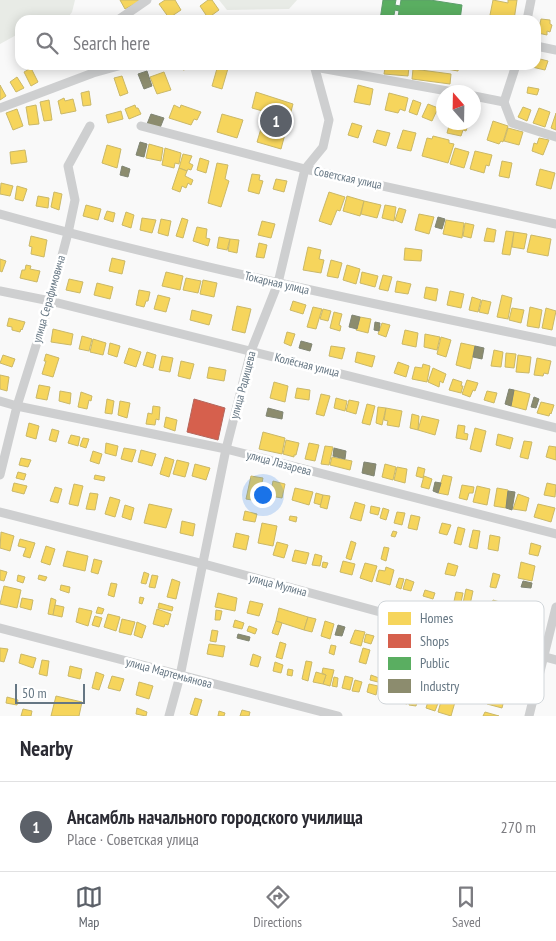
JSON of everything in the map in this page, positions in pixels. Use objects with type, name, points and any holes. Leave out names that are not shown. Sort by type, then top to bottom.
[{"type":"street","points":[[125,15],[147,0]]},
{"type":"street","points":[[529,15],[531,0]]},
{"type":"street","points":[[541,47],[556,50]]},
{"type":"street","points":[[0,108],[91,70]]},
{"type":"street","name":"улица Радищева","points":[[169,716],[180,676],[204,564],[226,449],[251,351],[278,283],[305,169],[322,148],[329,120],[316,70]]},
{"type":"street","points":[[336,70],[436,89]]},
{"type":"street","points":[[514,70],[504,102],[512,123],[556,137]]},
{"type":"street","points":[[481,97],[504,102]]},
{"type":"street","name":"улица Серафимовича","points":[[0,475],[17,406],[50,301],[68,233],[75,200],[68,166],[90,126]]},
{"type":"street","name":"Советская улица","points":[[141,126],[305,169],[556,224]]},
{"type":"street","name":"Токарная улица","points":[[0,214],[68,233],[278,283],[556,342]]},
{"type":"street","name":"Колёсная улица","points":[[0,291],[50,301],[556,428]]},
{"type":"street","name":"улица Лазарева","points":[[0,401],[226,449],[556,534]]},
{"type":"street","name":"улица Мулина","points":[[0,512],[204,564],[378,612]]},
{"type":"street","points":[[544,656],[556,607]]},
{"type":"street","name":"улица Мартемьянова","points":[[0,628],[338,716]]},
{"type":"street","name":"улица Мулина","points":[[544,656],[556,660]]},
{"type":"shaded area","points":[[0,0],[75,0],[70,15],[15,15],[15,36],[0,44]]},
{"type":"shaded area","points":[[219,0],[297,0],[289,9],[227,10]]},
{"type":"building: Homes","points":[[120,0],[142,0],[125,9]]},
{"type":"building: Homes","points":[[165,0],[175,0],[181,10],[174,15],[167,15],[159,4]]},
{"type":"building: Homes","points":[[208,0],[212,0],[219,10],[212,15],[206,15],[200,6]]},
{"type":"building: Homes","points":[[493,0],[508,3],[508,0],[517,0],[515,15],[490,15]]},
{"type":"building: Homes","points":[[541,19],[550,20],[552,25],[550,32],[547,31],[547,35],[541,34]]},
{"type":"building: Homes","points":[[541,59],[548,61],[545,70],[541,69]]},
{"type":"building: Homes","points":[[32,70],[38,82],[31,86],[24,72]]},
{"type":"building: Homes","points":[[217,70],[228,70],[222,89],[212,86]]},
{"type":"building: Homes","points":[[385,70],[409,70],[408,76],[384,74]]},
{"type":"building: Homes","points":[[413,70],[451,74],[450,84],[412,79]]},
{"type":"building: Homes","points":[[164,72],[171,90],[157,94],[150,77]]},
{"type":"building: Homes","points":[[122,76],[128,93],[120,96],[114,78]]},
{"type":"building: Homes","points":[[17,77],[24,88],[16,92],[10,82]]},
{"type":"building: Homes","points":[[0,85],[6,96],[0,100]]},
{"type":"building: Homes","points":[[358,85],[373,89],[370,105],[354,102]]},
{"type":"building: Homes","points":[[528,87],[539,89],[537,95],[527,93]]},
{"type":"building: Homes","points":[[89,91],[91,105],[83,106],[81,93]]},
{"type":"building: Homes","points":[[256,92],[293,104],[281,149],[257,142],[266,112],[252,108]]},
{"type":"building: Homes","points":[[389,93],[408,98],[405,111],[400,109],[398,113],[385,110]]},
{"type":"building: Homes","points":[[64,98],[65,101],[73,99],[76,111],[61,114],[58,101]]},
{"type":"building: Homes","points":[[49,100],[52,120],[44,121],[40,102]]},
{"type":"building: Homes","points":[[413,100],[421,103],[417,115],[409,112]]},
{"type":"building: Homes","points":[[428,104],[436,107],[432,121],[422,117]]},
{"type":"building: Homes","points":[[36,105],[39,124],[29,125],[26,107]]},
{"type":"building: Homes","points":[[135,105],[141,114],[129,119],[125,109]]},
{"type":"building: Homes","points":[[174,105],[180,108],[181,105],[201,112],[197,120],[194,119],[191,125],[169,118]]},
{"type":"building: Homes","points":[[523,107],[531,110],[527,121],[518,117]]},
{"type":"building: Homes","points":[[539,108],[550,112],[545,127],[533,123]]},
{"type":"building: Homes","points":[[17,109],[23,126],[13,130],[6,113]]},
{"type":"building: Homes","points":[[121,111],[123,119],[108,123],[106,115]]},
{"type":"building: Homes","points":[[556,113],[556,130],[551,128]]},
{"type":"building: Homes","points":[[222,114],[243,120],[237,138],[217,132]]},
{"type":"building: Homes","points":[[493,121],[508,126],[503,142],[501,141],[499,144],[487,140]]},
{"type":"building: Homes","points":[[352,123],[362,126],[358,138],[348,135]]},
{"type":"building: Homes","points":[[508,128],[523,132],[519,145],[504,141]]},
{"type":"building: Homes","points":[[377,130],[390,133],[386,146],[373,142]]},
{"type":"building: Homes","points":[[403,130],[416,133],[411,151],[397,148]]},
{"type":"building: Homes","points":[[448,130],[463,130],[461,136],[447,133]]},
{"type":"building: Homes","points":[[433,136],[449,140],[449,143],[454,144],[448,163],[422,156],[427,138],[432,139]]},
{"type":"building: Homes","points":[[539,138],[549,140],[543,155],[532,151],[534,143],[537,144]]},
{"type":"building: Homes","points":[[149,144],[163,148],[161,161],[146,158]]},
{"type":"building: Homes","points":[[107,145],[121,149],[117,168],[102,163]]},
{"type":"building: Homes","points":[[165,148],[181,153],[179,164],[175,163],[174,168],[162,165]]},
{"type":"building: Homes","points":[[455,148],[469,152],[464,168],[450,164]]},
{"type":"building: Homes","points":[[25,150],[27,162],[11,164],[10,152]]},
{"type":"building: Homes","points":[[475,151],[492,155],[489,166],[486,165],[484,173],[470,169]]},
{"type":"building: Homes","points":[[183,154],[192,156],[189,163],[193,165],[191,170],[188,169],[187,171],[179,168]]},
{"type":"building: Homes","points":[[200,158],[209,161],[206,173],[197,170]]},
{"type":"building: Homes","points":[[502,161],[512,163],[509,178],[499,176]]},
{"type":"building: Homes","points":[[217,163],[228,165],[225,179],[229,181],[221,207],[208,203]]},
{"type":"building: Homes","points":[[179,168],[187,171],[185,176],[193,180],[191,185],[188,183],[186,188],[182,186],[180,192],[172,189]]},
{"type":"building: Homes","points":[[540,169],[555,173],[551,189],[536,185]]},
{"type":"building: Homes","points":[[252,174],[260,175],[259,180],[263,181],[259,194],[248,191]]},
{"type":"building: Homes","points":[[276,179],[287,181],[284,192],[273,189]]},
{"type":"building: Homes","points":[[1,183],[13,186],[10,196],[0,194]]},
{"type":"building: Homes","points":[[17,186],[27,189],[23,201],[15,199]]},
{"type":"building: Homes","points":[[54,192],[62,194],[59,210],[51,207]]},
{"type":"building: Homes","points":[[329,192],[345,197],[340,211],[337,210],[331,225],[319,221]]},
{"type":"building: Homes","points":[[38,196],[49,198],[48,208],[36,206]]},
{"type":"building: Homes","points":[[347,196],[364,201],[360,216],[343,211]]},
{"type":"building: Homes","points":[[364,201],[381,205],[377,218],[361,214]]},
{"type":"building: Homes","points":[[86,205],[101,209],[98,220],[83,216]]},
{"type":"building: Homes","points":[[385,205],[396,207],[394,221],[382,218]]},
{"type":"building: Homes","points":[[399,208],[406,210],[402,223],[395,220]]},
{"type":"building: Homes","points":[[107,211],[115,213],[113,222],[104,219]]},
{"type":"building: Homes","points":[[126,212],[134,215],[131,228],[122,225]]},
{"type":"building: Homes","points":[[419,214],[434,217],[429,234],[415,230]]},
{"type":"building: Homes","points":[[142,218],[156,220],[152,233],[140,230]]},
{"type":"building: Homes","points":[[182,218],[188,220],[183,238],[176,236]]},
{"type":"building: Homes","points":[[161,219],[171,221],[168,236],[158,233]]},
{"type":"building: Homes","points":[[446,220],[464,223],[462,238],[443,234]]},
{"type":"building: Homes","points":[[262,221],[275,224],[271,238],[258,235]]},
{"type":"building: Homes","points":[[465,223],[474,225],[471,238],[463,236]]},
{"type":"building: Homes","points":[[197,227],[207,229],[206,238],[210,239],[208,246],[193,241]]},
{"type":"building: Homes","points":[[487,228],[496,230],[494,242],[484,241]]},
{"type":"building: Homes","points":[[506,231],[514,232],[510,255],[502,254]]},
{"type":"building: Homes","points":[[514,232],[527,234],[524,249],[512,247]]},
{"type":"building: Homes","points":[[531,235],[551,239],[548,256],[527,252]]},
{"type":"building: Homes","points":[[31,236],[47,240],[44,257],[31,254],[32,247],[29,246]]},
{"type":"building: Homes","points":[[219,237],[230,239],[227,250],[217,248]]},
{"type":"building: Homes","points":[[230,239],[239,240],[237,253],[228,251]]},
{"type":"building: Homes","points":[[259,243],[267,245],[264,258],[256,257]]},
{"type":"building: Homes","points":[[308,247],[321,250],[319,259],[324,260],[321,273],[303,270]]},
{"type":"building: Homes","points":[[405,248],[422,250],[421,261],[404,260]]},
{"type":"building: Homes","points":[[112,258],[125,261],[122,274],[109,271]]},
{"type":"building: Homes","points":[[0,259],[6,261],[2,272],[0,271]]},
{"type":"building: Homes","points":[[331,260],[342,263],[338,278],[327,276]]},
{"type":"building: Homes","points":[[26,265],[31,266],[30,269],[40,271],[37,282],[20,278],[22,270],[25,270]]},
{"type":"building: Homes","points":[[347,265],[360,269],[356,284],[343,280]]},
{"type":"building: Homes","points":[[166,272],[183,276],[180,290],[162,286]]},
{"type":"building: Homes","points":[[362,272],[378,276],[375,287],[360,283]]},
{"type":"building: Homes","points":[[383,275],[392,277],[388,291],[379,289]]},
{"type":"building: Homes","points":[[186,278],[201,281],[198,293],[183,290]]},
{"type":"building: Homes","points":[[69,279],[83,282],[80,293],[66,290]]},
{"type":"building: Homes","points":[[203,280],[217,283],[214,297],[200,294]]},
{"type":"building: Homes","points":[[397,281],[411,284],[408,294],[395,292]]},
{"type":"building: Homes","points":[[97,283],[113,287],[110,299],[94,295]]},
{"type":"building: Homes","points":[[426,287],[438,289],[436,301],[424,298]]},
{"type":"building: Homes","points":[[139,290],[150,292],[144,307],[136,305]]},
{"type":"building: Homes","points":[[450,291],[464,294],[461,308],[447,305]]},
{"type":"building: Homes","points":[[158,295],[170,298],[166,312],[154,309]]},
{"type":"building: Homes","points":[[502,295],[512,298],[508,319],[497,317]]},
{"type":"building: Homes","points":[[472,297],[481,300],[478,312],[469,310]]},
{"type":"building: Homes","points":[[482,300],[491,302],[488,314],[479,312]]},
{"type":"building: Homes","points":[[293,301],[306,305],[303,314],[290,310]]},
{"type":"building: Homes","points":[[237,306],[251,309],[245,333],[232,330]]},
{"type":"building: Homes","points":[[313,307],[322,309],[316,329],[307,327]]},
{"type":"building: Homes","points":[[530,307],[542,310],[539,328],[527,326]]},
{"type":"building: Homes","points":[[512,308],[524,310],[521,323],[509,320]]},
{"type":"building: Homes","points":[[546,308],[556,311],[552,330],[542,328]]},
{"type":"building: Homes","points":[[323,309],[331,311],[328,321],[320,319]]},
{"type":"building: Homes","points":[[192,310],[212,315],[209,325],[190,320]]},
{"type":"building: Homes","points":[[334,312],[342,314],[339,325],[341,326],[340,331],[330,328]]},
{"type":"building: Homes","points":[[360,317],[371,319],[368,333],[356,330]]},
{"type":"building: Homes","points":[[9,318],[25,322],[20,332],[12,330],[12,327],[7,326]]},
{"type":"building: Homes","points":[[382,323],[390,325],[386,337],[378,334]]},
{"type":"building: Homes","points":[[53,329],[73,334],[71,345],[51,342]]},
{"type":"building: Homes","points":[[405,330],[418,333],[416,347],[402,344]]},
{"type":"building: Homes","points":[[287,332],[295,334],[291,346],[284,343]]},
{"type":"building: Homes","points":[[425,334],[440,337],[437,350],[424,347]]},
{"type":"building: Homes","points":[[82,336],[92,339],[89,351],[79,349]]},
{"type":"building: Homes","points":[[441,337],[451,340],[446,357],[437,354]]},
{"type":"building: Homes","points":[[93,339],[106,343],[103,355],[90,352]]},
{"type":"building: Homes","points":[[110,343],[120,346],[117,357],[108,354]]},
{"type":"building: Homes","points":[[461,343],[475,346],[470,369],[456,365]]},
{"type":"building: Homes","points":[[331,346],[345,348],[342,359],[329,356]]},
{"type":"building: Homes","points":[[129,348],[141,352],[136,367],[124,363]]},
{"type":"building: Homes","points":[[494,350],[503,352],[501,367],[491,366]]},
{"type":"building: Homes","points":[[147,352],[156,355],[153,368],[143,365]]},
{"type":"building: Homes","points":[[357,352],[375,356],[372,367],[355,362]]},
{"type":"building: Homes","points":[[506,353],[516,354],[514,368],[505,367]]},
{"type":"building: Homes","points":[[46,354],[59,358],[53,377],[42,374]]},
{"type":"building: Homes","points":[[3,355],[15,359],[12,367],[0,363]]},
{"type":"building: Homes","points":[[518,355],[531,357],[529,373],[516,372]]},
{"type":"building: Homes","points":[[162,356],[173,358],[170,372],[159,370]]},
{"type":"building: Homes","points":[[537,358],[551,361],[548,374],[544,373],[543,376],[534,375]]},
{"type":"building: Homes","points":[[181,361],[194,364],[190,379],[178,376]]},
{"type":"building: Homes","points":[[398,362],[409,366],[406,377],[394,373]]},
{"type":"building: Homes","points":[[423,364],[430,366],[427,382],[412,379],[415,367],[422,368]]},
{"type":"building: Homes","points":[[209,367],[226,370],[224,381],[207,378]]},
{"type":"building: Homes","points":[[433,368],[446,374],[443,383],[440,381],[439,387],[428,382]]},
{"type":"building: Homes","points":[[0,375],[9,377],[7,391],[0,389]]},
{"type":"building: Homes","points":[[453,379],[462,382],[461,393],[449,390]]},
{"type":"building: Homes","points":[[467,380],[478,383],[470,397],[462,394]]},
{"type":"building: Homes","points":[[274,382],[288,386],[285,402],[270,398]]},
{"type":"building: Homes","points":[[39,385],[50,387],[47,400],[36,398]]},
{"type":"building: Homes","points":[[297,388],[310,390],[309,400],[295,398]]},
{"type":"building: Homes","points":[[514,390],[530,394],[526,410],[511,406]]},
{"type":"building: Homes","points":[[60,391],[71,393],[70,404],[59,401]]},
{"type":"building: Homes","points":[[487,391],[497,393],[494,403],[484,400]]},
{"type":"building: Homes","points":[[81,392],[92,396],[87,409],[78,407]]},
{"type":"building: Homes","points":[[321,394],[330,396],[324,416],[316,414]]},
{"type":"building: Homes","points":[[336,398],[347,401],[345,411],[334,408]]},
{"type":"building: Homes","points":[[107,399],[114,401],[112,414],[105,413]]},
{"type":"building: Homes","points":[[349,400],[359,402],[356,414],[346,411]]},
{"type":"building: Homes","points":[[120,401],[130,403],[127,418],[118,415]]},
{"type":"building: Homes","points":[[541,402],[554,405],[549,416],[537,413]]},
{"type":"building: Homes","points":[[367,404],[375,406],[370,425],[362,423]]},
{"type":"building: Homes","points":[[153,406],[160,407],[159,420],[156,419],[155,425],[146,424],[148,413],[152,414]]},
{"type":"building: Homes","points":[[378,407],[386,408],[382,425],[376,423]]},
{"type":"building: Homes","points":[[386,408],[402,411],[399,427],[387,425],[388,421],[384,420]]},
{"type":"building: Homes","points":[[412,414],[419,416],[418,430],[410,428]]},
{"type":"building: Homes","points":[[422,416],[439,420],[435,435],[418,430]]},
{"type":"building: Homes","points":[[166,417],[177,420],[175,431],[164,427]]},
{"type":"building: Homes","points":[[29,423],[39,426],[36,439],[26,436]]},
{"type":"building: Homes","points":[[458,425],[465,426],[464,433],[468,434],[467,440],[456,438]]},
{"type":"building: Homes","points":[[475,428],[486,431],[481,452],[470,449]]},
{"type":"building: Homes","points":[[52,429],[59,431],[56,442],[49,440]]},
{"type":"building: Homes","points":[[263,432],[285,438],[282,454],[259,449]]},
{"type":"building: Homes","points":[[498,434],[513,438],[510,449],[496,445]]},
{"type":"building: Homes","points":[[71,435],[80,437],[78,446],[68,443]]},
{"type":"building: Homes","points":[[83,438],[89,439],[86,448],[80,446]]},
{"type":"building: Homes","points":[[286,440],[299,443],[294,457],[283,454]]},
{"type":"building: Homes","points":[[524,441],[532,442],[528,459],[520,457]]},
{"type":"building: Homes","points":[[106,443],[118,446],[116,456],[105,453]]},
{"type":"building: Homes","points":[[309,443],[319,445],[315,461],[305,459]]},
{"type":"building: Homes","points":[[325,446],[333,447],[329,465],[321,464]]},
{"type":"building: Homes","points":[[549,446],[556,447],[556,460],[546,457]]},
{"type":"building: Homes","points":[[124,448],[136,450],[132,462],[121,459]]},
{"type":"building: Homes","points":[[141,450],[156,454],[152,466],[138,462]]},
{"type":"building: Homes","points":[[93,451],[102,454],[99,464],[90,461]]},
{"type":"building: Homes","points":[[165,457],[174,460],[169,477],[160,474]]},
{"type":"building: Homes","points":[[332,457],[352,461],[350,470],[330,465]]},
{"type":"building: Homes","points":[[21,458],[31,460],[28,467],[19,465]]},
{"type":"building: Homes","points":[[177,460],[189,463],[185,477],[173,474]]},
{"type":"building: Homes","points":[[195,464],[210,468],[206,480],[192,476]]},
{"type":"building: Homes","points":[[385,464],[396,467],[393,480],[382,477]]},
{"type":"building: Homes","points":[[397,467],[407,469],[405,483],[394,480]]},
{"type":"building: Homes","points":[[418,467],[425,469],[423,478],[416,476]]},
{"type":"building: Homes","points":[[18,472],[26,474],[24,480],[16,478]]},
{"type":"building: Homes","points":[[95,475],[105,477],[104,481],[94,479]]},
{"type":"building: Homes","points":[[443,475],[452,477],[448,495],[438,493]]},
{"type":"building: Homes","points":[[251,476],[263,478],[258,501],[246,499]]},
{"type":"building: Homes","points":[[424,476],[432,479],[429,489],[421,487]]},
{"type":"building: Homes","points":[[273,481],[285,484],[282,498],[270,496]]},
{"type":"building: Homes","points":[[14,483],[27,486],[24,494],[12,491]]},
{"type":"building: Homes","points":[[547,483],[556,485],[555,497],[544,495]]},
{"type":"building: Homes","points":[[74,484],[83,486],[78,506],[69,504]]},
{"type":"building: Homes","points":[[462,485],[474,487],[473,493],[469,493],[467,500],[459,498]]},
{"type":"building: Homes","points":[[477,486],[490,489],[487,505],[473,502]]},
{"type":"building: Homes","points":[[55,487],[62,489],[58,503],[50,501]]},
{"type":"building: Homes","points":[[295,488],[313,492],[309,505],[292,500]]},
{"type":"building: Homes","points":[[497,488],[508,490],[506,508],[494,506]]},
{"type":"building: Homes","points":[[90,493],[98,494],[95,510],[86,509]]},
{"type":"building: Homes","points":[[316,493],[323,495],[321,505],[314,503]]},
{"type":"building: Homes","points":[[518,494],[529,498],[526,511],[513,509]]},
{"type":"building: Homes","points":[[323,495],[330,496],[327,509],[320,507]]},
{"type":"building: Homes","points":[[110,497],[120,500],[115,517],[105,514]]},
{"type":"building: Homes","points":[[355,502],[365,505],[361,521],[350,518]]},
{"type":"building: Homes","points":[[149,504],[172,509],[166,528],[144,523]]},
{"type":"building: Homes","points":[[538,504],[555,508],[551,522],[534,517]]},
{"type":"building: Homes","points":[[125,505],[134,508],[131,520],[122,517]]},
{"type":"building: Homes","points":[[371,506],[380,508],[378,515],[370,513]]},
{"type":"building: Homes","points":[[383,508],[389,510],[386,520],[380,518]]},
{"type":"building: Homes","points":[[245,511],[257,514],[255,522],[243,520]]},
{"type":"building: Homes","points":[[397,512],[405,513],[402,525],[394,523]]},
{"type":"building: Homes","points":[[411,515],[420,517],[417,530],[408,528]]},
{"type":"building: Homes","points":[[290,516],[297,517],[296,522],[289,520]]},
{"type":"building: Homes","points":[[182,521],[195,524],[193,536],[180,533]]},
{"type":"building: Homes","points":[[262,523],[277,526],[273,546],[258,543]]},
{"type":"building: Homes","points":[[442,523],[451,525],[447,535],[439,533]]},
{"type":"building: Homes","points":[[458,527],[465,529],[461,545],[454,543]]},
{"type":"building: Homes","points":[[473,530],[480,531],[477,549],[469,547]]},
{"type":"building: Homes","points":[[393,531],[397,532],[395,537],[391,536]]},
{"type":"building: Homes","points":[[1,532],[14,536],[10,551],[0,548]]},
{"type":"building: Homes","points":[[236,533],[249,536],[246,550],[233,547]]},
{"type":"building: Homes","points":[[490,535],[500,537],[498,551],[488,549]]},
{"type":"building: Homes","points":[[20,539],[35,543],[30,558],[23,556],[26,548],[18,546]]},
{"type":"building: Homes","points":[[351,541],[356,543],[351,560],[346,558]]},
{"type":"building: Homes","points":[[277,542],[288,545],[284,558],[273,555]]},
{"type":"building: Homes","points":[[531,543],[541,546],[538,556],[529,554]]},
{"type":"building: Homes","points":[[46,546],[55,549],[50,565],[41,562]]},
{"type":"building: Homes","points":[[384,547],[389,548],[386,561],[381,559]]},
{"type":"building: Homes","points":[[295,550],[309,553],[306,564],[292,561]]},
{"type":"building: Homes","points":[[67,551],[88,556],[85,571],[63,566]]},
{"type":"building: Homes","points":[[315,554],[322,556],[320,566],[312,565]]},
{"type":"building: Homes","points":[[94,559],[102,561],[98,574],[91,572]]},
{"type":"building: Homes","points":[[343,561],[355,564],[352,575],[340,572]]},
{"type":"building: Homes","points":[[323,562],[328,563],[326,568],[322,567]]},
{"type":"building: Homes","points":[[521,562],[535,566],[532,581],[518,578]]},
{"type":"building: Homes","points":[[365,563],[377,566],[372,582],[360,578]]},
{"type":"building: Homes","points":[[448,563],[458,566],[455,576],[445,574]]},
{"type":"building: Homes","points":[[386,567],[394,570],[390,585],[376,581],[379,570],[385,571]]},
{"type":"building: Homes","points":[[0,570],[7,572],[4,581],[0,580]]},
{"type":"building: Homes","points":[[144,572],[149,574],[146,584],[141,583]]},
{"type":"building: Homes","points":[[493,573],[500,575],[496,588],[490,587]]},
{"type":"building: Homes","points":[[18,575],[25,577],[23,583],[17,581]]},
{"type":"building: Homes","points":[[39,575],[47,577],[45,581],[38,579]]},
{"type":"building: Homes","points":[[152,575],[158,576],[155,588],[149,587]]},
{"type":"building: Homes","points":[[399,578],[404,579],[401,589],[396,587]]},
{"type":"building: Homes","points":[[172,579],[180,582],[176,599],[167,597]]},
{"type":"building: Homes","points":[[406,579],[414,582],[411,591],[403,589]]},
{"type":"building: Homes","points":[[111,583],[117,584],[114,597],[108,595]]},
{"type":"building: Homes","points":[[61,585],[70,587],[69,593],[60,590]]},
{"type":"building: Homes","points":[[4,586],[21,590],[17,608],[0,604]]},
{"type":"building: Homes","points":[[466,589],[473,591],[471,601],[463,601]]},
{"type":"building: Homes","points":[[425,590],[435,593],[433,599],[423,596]]},
{"type":"building: Homes","points":[[456,592],[463,593],[461,601],[454,601]]},
{"type":"building: Homes","points":[[218,593],[237,598],[235,611],[215,607]]},
{"type":"building: Homes","points":[[140,597],[144,598],[142,604],[139,603]]},
{"type":"building: Homes","points":[[22,598],[33,600],[31,610],[20,607]]},
{"type":"building: Homes","points":[[51,598],[56,600],[53,615],[48,614]]},
{"type":"building: Homes","points":[[250,601],[263,604],[259,616],[247,613]]},
{"type":"building: Homes","points":[[159,603],[173,607],[172,611],[158,608]]},
{"type":"building: Homes","points":[[55,605],[64,607],[62,617],[53,615]]},
{"type":"building: Homes","points":[[98,607],[104,609],[102,614],[96,613]]},
{"type":"building: Homes","points":[[79,608],[92,611],[88,626],[76,622]]},
{"type":"building: Homes","points":[[279,608],[308,617],[304,630],[276,621]]},
{"type":"building: Homes","points":[[157,609],[171,614],[168,625],[165,624],[164,627],[153,624]]},
{"type":"building: Homes","points":[[216,610],[222,611],[220,620],[215,620]]},
{"type":"building: Homes","points":[[108,614],[120,617],[116,631],[104,627]]},
{"type":"building: Homes","points":[[95,616],[102,618],[99,627],[92,625]]},
{"type":"building: Homes","points":[[308,617],[316,619],[312,632],[304,630]]},
{"type":"building: Homes","points":[[122,619],[135,622],[131,635],[119,632]]},
{"type":"building: Homes","points":[[235,620],[244,623],[242,629],[233,627]]},
{"type":"building: Homes","points":[[276,621],[282,623],[278,635],[272,633]]},
{"type":"building: Homes","points":[[325,621],[334,624],[330,639],[321,636]]},
{"type":"building: Homes","points":[[137,622],[146,626],[142,638],[134,635]]},
{"type":"building: Homes","points":[[249,626],[257,629],[255,634],[247,631]]},
{"type":"building: Homes","points":[[212,630],[218,631],[216,642],[210,641]]},
{"type":"building: Homes","points":[[355,630],[365,632],[361,646],[350,643]]},
{"type":"building: Homes","points":[[366,634],[374,636],[371,644],[364,642]]},
{"type":"building: Homes","points":[[280,642],[286,644],[282,659],[276,657]]},
{"type":"building: Homes","points":[[209,644],[225,646],[223,657],[207,654]]},
{"type":"building: Homes","points":[[331,645],[336,646],[334,655],[329,653]]},
{"type":"building: Homes","points":[[0,648],[8,649],[4,662],[0,661]]},
{"type":"building: Homes","points":[[363,648],[370,650],[366,664],[359,662]]},
{"type":"building: Homes","points":[[21,654],[36,658],[33,668],[19,663]]},
{"type":"building: Homes","points":[[253,654],[261,657],[258,667],[250,665]]},
{"type":"building: Homes","points":[[42,660],[49,661],[47,676],[39,674]]},
{"type":"building: Homes","points":[[306,661],[312,662],[308,681],[302,679]]},
{"type":"building: Homes","points":[[275,662],[283,665],[281,673],[273,671]]},
{"type":"building: Homes","points":[[70,666],[82,669],[80,679],[68,676]]},
{"type":"building: Homes","points":[[323,668],[334,670],[330,686],[323,684],[326,675],[322,673]]},
{"type":"building: Homes","points":[[288,669],[293,670],[292,676],[287,675]]},
{"type":"building: Homes","points":[[96,672],[104,675],[99,690],[92,688]]},
{"type":"building: Homes","points":[[316,672],[326,675],[323,684],[313,682]]},
{"type":"building: Homes","points":[[371,675],[378,678],[378,682],[370,680]]},
{"type":"building: Homes","points":[[112,676],[124,679],[120,691],[108,688]]},
{"type":"building: Homes","points":[[345,676],[353,678],[350,690],[342,688]]},
{"type":"building: Homes","points":[[334,677],[338,678],[337,687],[332,686]]},
{"type":"building: Homes","points":[[355,680],[362,682],[359,692],[352,691]]},
{"type":"building: Homes","points":[[139,682],[153,686],[149,699],[136,695]]},
{"type":"building: Homes","points":[[369,684],[378,686],[376,695],[367,692]]},
{"type":"building: Homes","points":[[56,696],[82,702],[79,716],[51,716]]},
{"type":"building: Homes","points":[[7,697],[18,700],[17,705],[6,703]]},
{"type":"building: Homes","points":[[195,698],[202,700],[197,716],[190,714]]},
{"type":"building: Homes","points":[[427,704],[438,704],[435,711],[426,708]]},
{"type":"building: Homes","points":[[440,704],[454,704],[451,716],[438,712]]},
{"type":"building: Homes","points":[[487,704],[503,704],[502,708]]},
{"type":"building: Homes","points":[[137,708],[147,712],[146,716],[136,714]]},
{"type":"building: Homes","points":[[23,709],[32,711],[31,716],[21,716]]},
{"type":"building: Homes","points":[[242,710],[250,712],[249,716],[240,716]]},
{"type":"building: Homes","points":[[219,711],[225,713],[224,716],[218,716]]},
{"type":"building: Homes","points":[[485,712],[499,716],[483,716]]},
{"type":"building: Shops","points":[[194,399],[225,408],[218,440],[187,432]]},
{"type":"building: Public","points":[[383,0],[396,0],[395,5],[400,6],[401,0],[430,0],[462,5],[461,15],[398,15],[399,11],[395,10],[394,15],[381,15]]},
{"type":"building: Industry","points":[[147,71],[152,86],[144,89],[138,74]]},
{"type":"building: Industry","points":[[151,114],[164,118],[160,128],[147,124]]},
{"type":"building: Industry","points":[[140,142],[147,144],[144,157],[136,155]]},
{"type":"building: Industry","points":[[122,166],[130,169],[128,177],[120,175]]},
{"type":"building: Industry","points":[[438,217],[445,219],[442,229],[435,227]]},
{"type":"building: Industry","points":[[352,315],[360,317],[357,329],[349,327]]},
{"type":"building: Industry","points":[[375,322],[380,323],[379,331],[374,330]]},
{"type":"building: Industry","points":[[301,341],[312,344],[310,351],[299,348]]},
{"type":"building: Industry","points":[[475,346],[484,348],[482,359],[473,357]]},
{"type":"building: Industry","points":[[509,389],[514,390],[511,406],[505,404]]},
{"type":"building: Industry","points":[[534,397],[539,399],[536,408],[531,407]]},
{"type":"building: Industry","points":[[268,408],[283,412],[282,419],[266,416]]},
{"type":"building: Industry","points":[[334,448],[346,451],[345,459],[333,456]]},
{"type":"building: Industry","points":[[364,462],[376,464],[374,476],[362,473]]},
{"type":"building: Industry","points":[[435,482],[441,483],[438,493],[433,491]]},
{"type":"building: Industry","points":[[508,491],[515,492],[512,510],[506,508]]},
{"type":"building: Industry","points":[[523,581],[532,583],[531,588],[521,587]]},
{"type":"building: Industry","points":[[338,625],[345,627],[342,636],[335,635]]},
{"type":"building: Industry","points":[[238,634],[250,637],[249,641],[237,638]]},
{"type":"place","name":"Ансамбль начального городского училища","points":[[276,121]]}]
